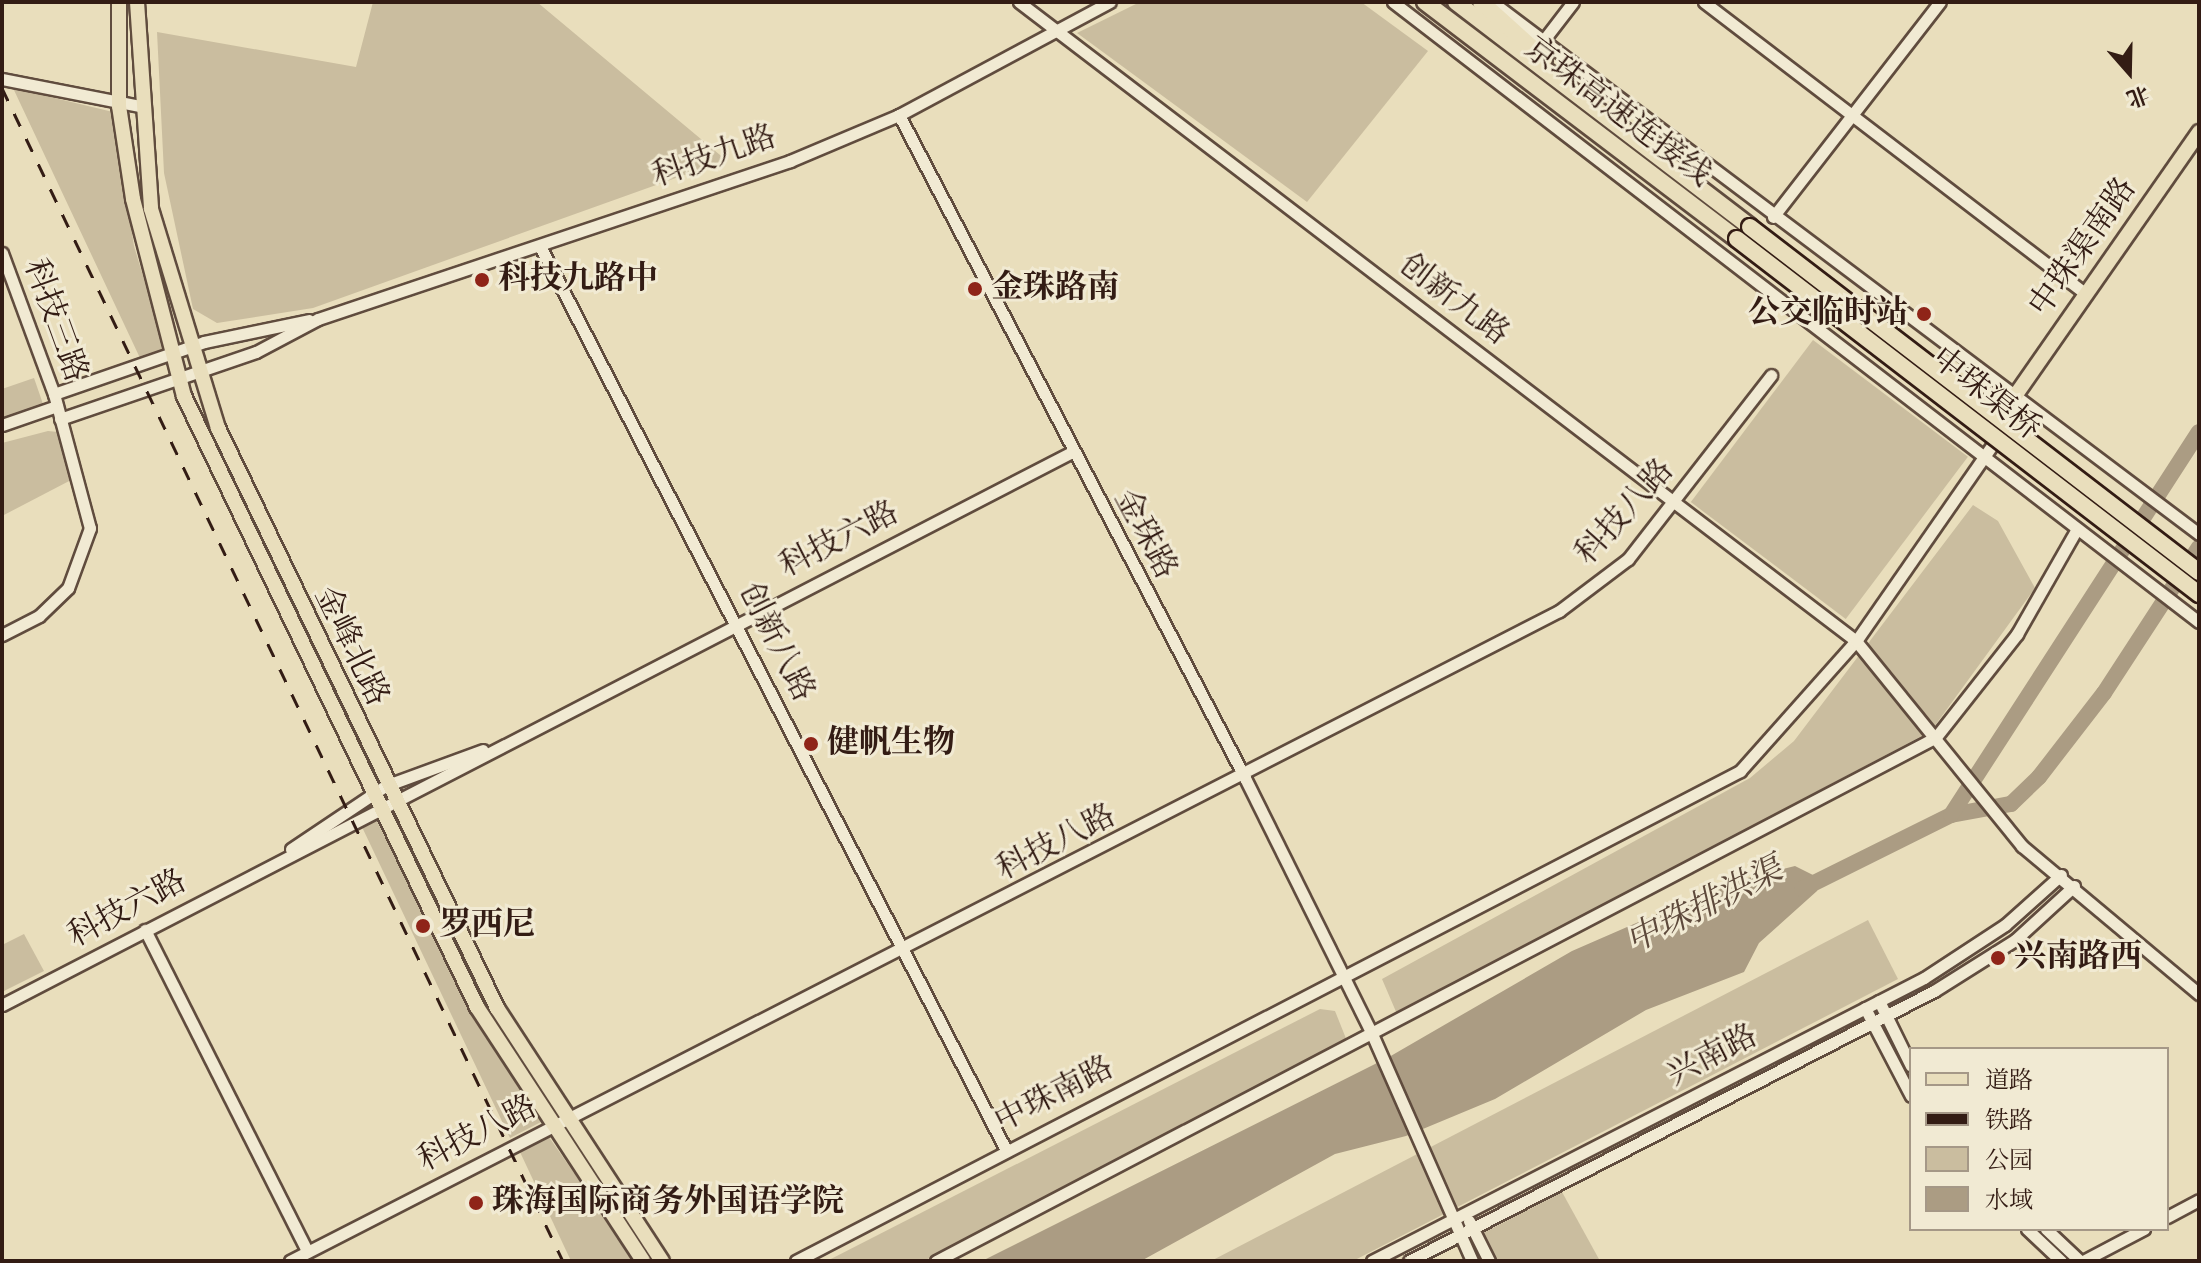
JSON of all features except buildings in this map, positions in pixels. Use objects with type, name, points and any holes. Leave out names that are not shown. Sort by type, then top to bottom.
[{"type":"highway","name":"京珠高速连接线","points":[[1425,2],[1737,239]]},
{"type":"highway","name":"京珠高速连接线","points":[[1456,2],[1750,227]]},
{"type":"highway","points":[[1481,2],[1572,91]]},
{"type":"highway","name":"中珠渠桥","points":[[1750,227],[2199,572]]},
{"type":"highway","name":"中珠渠桥","points":[[1737,239],[2199,594]]},
{"type":"main road","name":"金峰北路","points":[[119,2],[119,106],[133,199],[178,379],[387,807],[497,1008],[662,1261]]},
{"type":"main road","name":"金峰北路","points":[[137,2],[139,106],[151,209],[189,347],[244,491],[378,789]]},
{"type":"main road","name":"中珠渠南路","points":[[2019,399],[2086,294],[2199,132]]},
{"type":"main road","name":"中珠渠南路","points":[[2019,399],[2199,148]]},
{"type":"main road","name":"金峰北路","points":[[387,807],[477,1007],[643,1261]]},
{"type":"street","name":"创新九路","points":[[1019,2],[1856,641],[2022,846],[2061,875],[2199,994]]},
{"type":"street","name":"科技九路","points":[[60,419],[197,372],[318,319],[540,246],[899,115],[1110,2]]},
{"type":"street","points":[[1393,2],[2199,622]]},
{"type":"street","points":[[1492,2],[1773,217],[2199,534]]},
{"type":"street","points":[[1543,41],[1573,2]]},
{"type":"street","points":[[1704,2],[2086,294]]},
{"type":"street","points":[[1773,217],[1940,2]]},
{"type":"street","points":[[2,79],[119,106],[139,106]]},
{"type":"street","name":"金珠路","points":[[899,115],[1070,453],[1245,778],[1339,980],[1372,1034],[1449,1202]]},
{"type":"street","name":"创新八路","points":[[540,246],[1006,1150]]},
{"type":"street","name":"科技三路","points":[[2,253],[55,400],[87,504],[88,547],[78,575],[54,604],[2,635]]},
{"type":"street","name":"科技九路","points":[[2,425],[170,353],[318,319]]},
{"type":"street","name":"科技八路","points":[[290,1261],[1245,778],[1559,611],[1628,559],[1676,503],[1771,375]]},
{"type":"street","name":"中珠南路","points":[[796,1261],[1740,771],[1856,641],[2019,399]]},
{"type":"street","name":"科技六路","points":[[2,1005],[735,623],[1070,453]]},
{"type":"street","points":[[936,1261],[1936,737],[2017,634],[2082,533]]},
{"type":"street","name":"科技六路","points":[[278,860],[378,789],[507,743]]},
{"type":"street","name":"兴南路","points":[[1372,1261],[1879,1001],[1985,940],[2061,875]]},
{"type":"street","name":"兴南路","points":[[1409,1261],[1886,1016],[2015,940],[2074,886]]},
{"type":"street","points":[[145,930],[307,1251]]},
{"type":"street","points":[[2181,979],[2199,981]]},
{"type":"street","points":[[1879,1001],[1909,1062]]},
{"type":"street","points":[[1865,1008],[1909,1092]]},
{"type":"street","points":[[2169,1216],[2199,1200]]},
{"type":"street","points":[[1449,1202],[1464,1213],[1489,1261]]},
{"type":"street","points":[[1449,1202],[1450,1220],[1472,1261]]},
{"type":"street","points":[[2029,1231],[2061,1261]]},
{"type":"street","points":[[2048,1231],[2081,1261],[2140,1231]]},
{"type":"green space","points":[[373,2],[537,2],[726,160],[313,308],[217,323],[193,309],[164,173],[157,32],[356,67]]},
{"type":"green space","points":[[1140,2],[1361,2],[1428,51],[1307,202],[1077,33]]},
{"type":"green space","points":[[13,88],[113,112],[134,246],[165,349],[140,358]]},
{"type":"green space","points":[[1813,340],[1968,457],[1846,619],[1691,502]]},
{"type":"green space","points":[[34,378],[43,404],[2,419],[2,389]]},
{"type":"green space","points":[[48,431],[58,432],[73,479],[2,516],[2,443]]},
{"type":"green space","points":[[1973,505],[1998,521],[2035,588],[1931,731],[1397,1014],[1382,979],[1750,778],[1794,741]]},
{"type":"green space","points":[[376,819],[470,1009],[541,1122],[510,1138],[362,827]]},
{"type":"green space","points":[[1868,920],[1898,979],[1353,1261],[1211,1261]]},
{"type":"green space","points":[[24,934],[44,971],[2,992],[2,945]]},
{"type":"green space","points":[[1320,1009],[1335,1011],[1347,1041],[924,1261],[827,1261]]},
{"type":"green space","points":[[549,1137],[635,1261],[571,1261],[520,1152]]},
{"type":"green space","points":[[1562,1192],[1600,1261],[1497,1261],[1483,1233]]},
{"type":"water","points":[[1795,866],[1821,879],[1817,891],[1759,943],[1744,972],[1646,1010],[1495,1099],[1406,1136],[1335,1154],[1141,1261],[982,1261],[1389,1057],[1572,951],[1728,883]]},
{"type":"waterway","name":"中珠排洪渠","points":[[1802,889],[1951,815],[2199,432]]},
{"type":"waterway","points":[[1951,815],[2011,804],[2039,777],[2104,693],[2199,547]]},
{"type":"railway","points":[[2,88],[563,1261]]},
{"type":"place","name":"科技九路中","points":[[482,280]]},
{"type":"place","name":"金珠路南","points":[[975,289]]},
{"type":"place","name":"公交临时站","points":[[1924,314]]},
{"type":"place","name":"健帆生物","points":[[811,744]]},
{"type":"place","name":"罗西尼","points":[[423,926]]},
{"type":"place","name":"兴南路西","points":[[1998,958]]},
{"type":"place","name":"珠海国际商务外国语学院","points":[[476,1203]]}]
